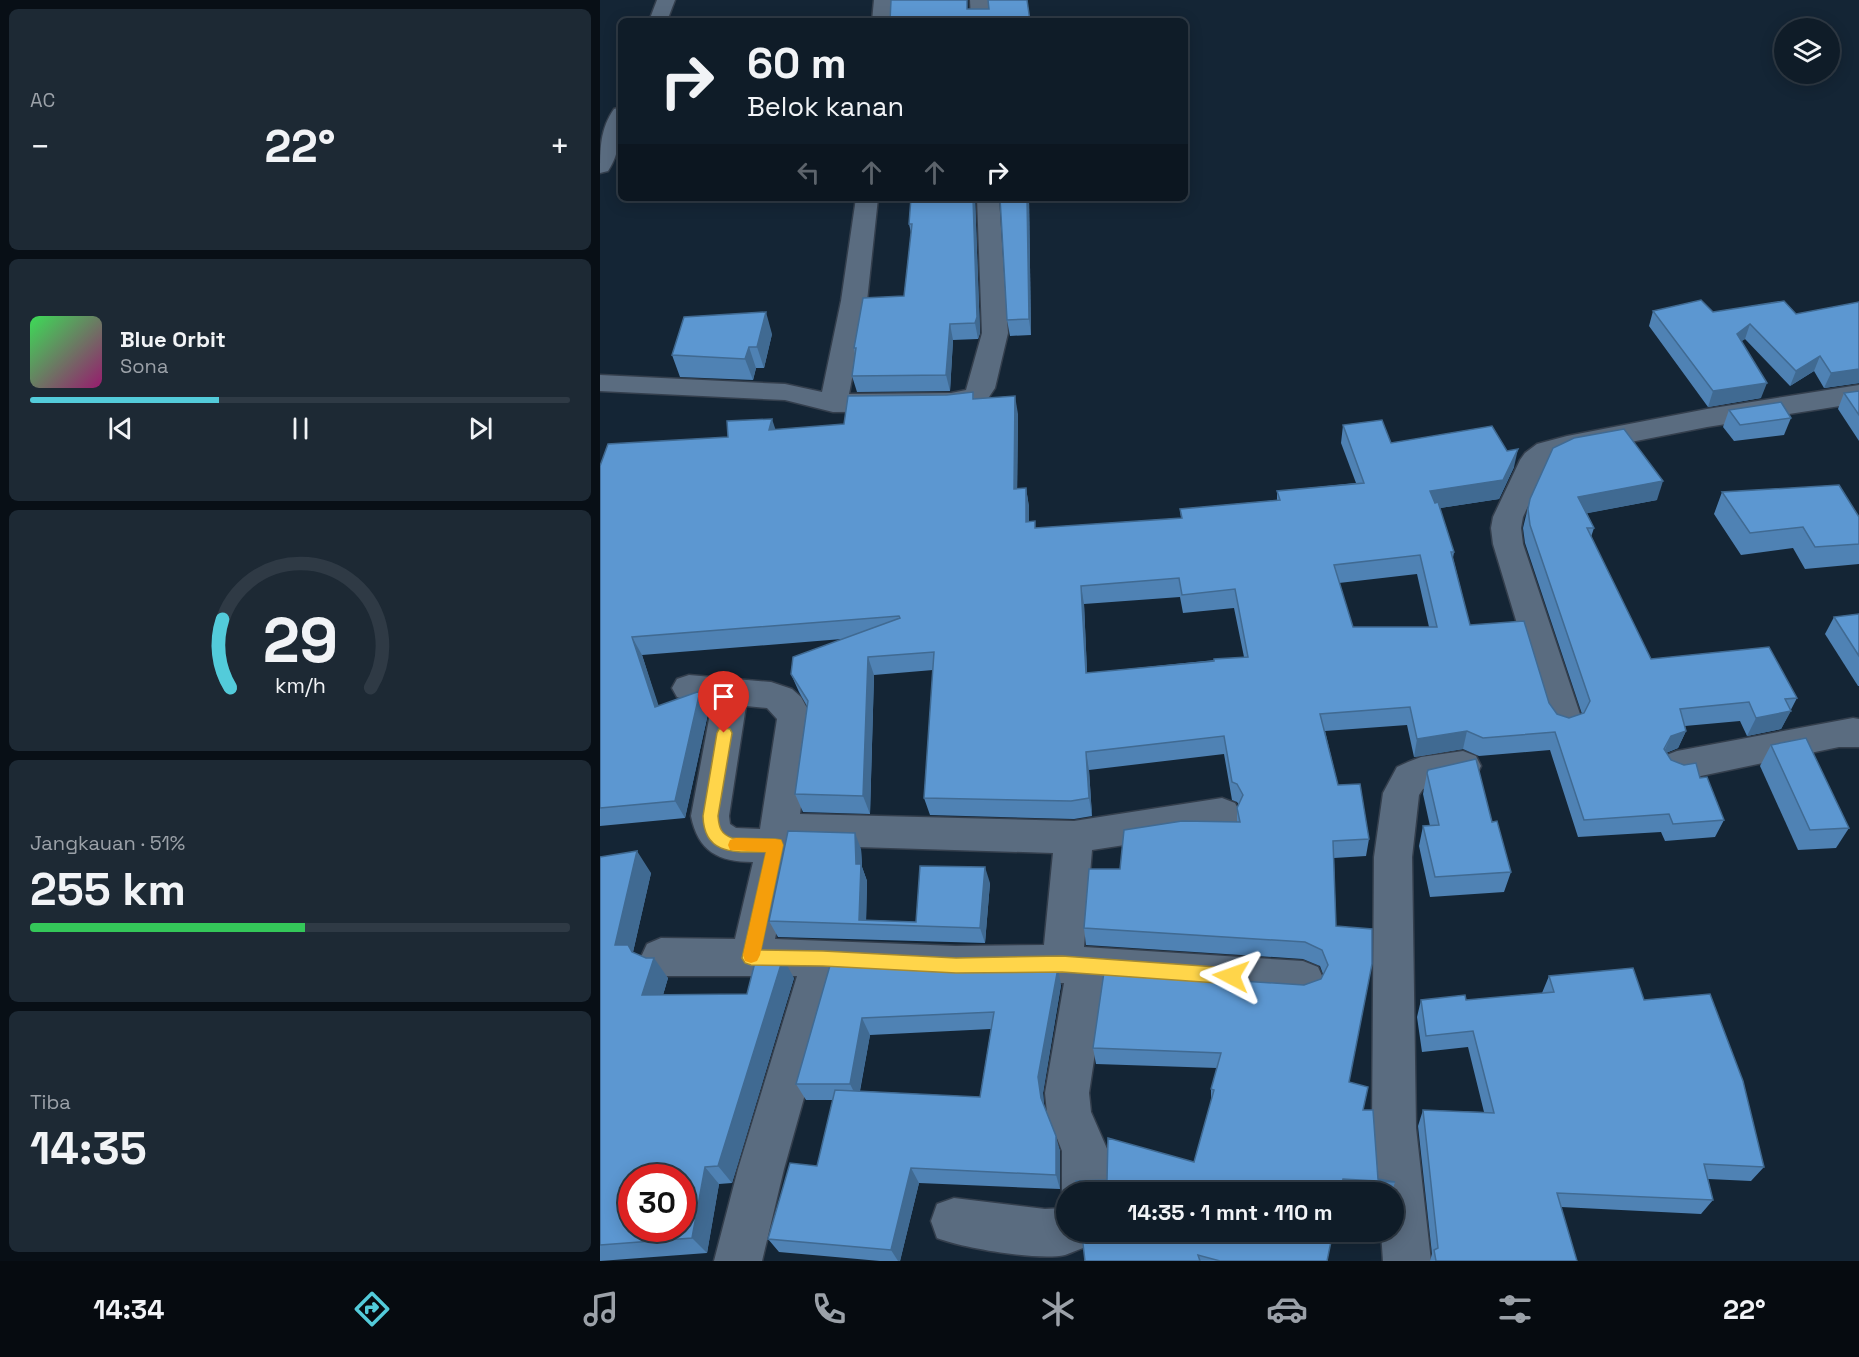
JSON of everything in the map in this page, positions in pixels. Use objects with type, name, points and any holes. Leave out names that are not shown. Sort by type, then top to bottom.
[{"type":"street","points":[[659,18],[666,0]]},
{"type":"street","points":[[881,18],[883,0]]},
{"type":"street","points":[[979,0],[980,18]]},
{"type":"street","points":[[600,166],[618,121]]},
{"type":"street","points":[[832,403],[854,301],[867,201]]},
{"type":"street","points":[[600,383],[647,387],[715,387],[774,391],[832,403],[951,402],[975,397],[979,394],[994,333],[988,201]]},
{"type":"street","points":[[1564,720],[1508,544],[1506,528],[1508,517],[1535,460],[1547,451],[1567,445],[1707,418],[1859,394]]},
{"type":"street","points":[[689,688],[771,695],[784,699],[795,719],[794,739],[777,837],[751,958]]},
{"type":"street","points":[[731,692],[710,816],[711,830],[720,840],[731,845],[777,837],[1074,837],[1222,813]]},
{"type":"street","points":[[1677,766],[1839,733],[1859,734]]},
{"type":"street","points":[[1407,1261],[1394,1128],[1394,857],[1401,793],[1410,778],[1421,772],[1463,766]]},
{"type":"street","points":[[1074,837],[1074,965],[1067,1093],[1070,1113],[1085,1151],[1085,1182]]},
{"type":"street","points":[[661,957],[823,958],[956,965],[1074,965],[1303,980]]},
{"type":"street","points":[[738,1261],[761,1169],[823,958]]},
{"type":"street","points":[[954,1221],[1045,1233],[1056,1232]]},
{"type":"building","points":[[891,0],[967,0],[967,9],[989,9],[988,0],[1027,0],[1030,18],[890,18]]},
{"type":"building","points":[[911,201],[973,201],[977,317],[975,323],[950,324],[946,375],[852,376],[856,348],[854,348],[863,298],[904,296],[912,224],[909,224]]},
{"type":"building","points":[[1000,201],[1027,201],[1029,319],[1007,320]]},
{"type":"building","points":[[1701,300],[1713,312],[1784,301],[1796,314],[1859,302],[1859,369],[1831,373],[1820,356],[1796,371],[1750,324],[1737,334],[1767,383],[1713,391],[1653,311]]},
{"type":"building","points":[[766,312],[757,347],[749,347],[745,359],[672,355],[684,317]]},
{"type":"building","points":[[1859,391],[1859,415],[1844,393]]},
{"type":"building","points":[[973,392],[973,399],[1015,396],[1014,489],[1026,488],[1026,522],[1035,521],[1035,528],[1182,518],[1180,509],[1280,500],[1277,491],[1364,483],[1343,425],[1382,420],[1391,443],[1492,426],[1507,451],[1518,449],[1503,480],[1430,491],[1435,503],[1438,502],[1454,552],[1451,552],[1470,625],[1524,621],[1549,703],[1557,714],[1569,718],[1584,713],[1590,701],[1530,525],[1528,509],[1530,499],[1553,448],[1574,438],[1624,429],[1663,481],[1578,497],[1594,528],[1587,528],[1651,659],[1769,647],[1797,698],[1785,699],[1791,711],[1756,718],[1749,702],[1680,709],[1686,731],[1671,736],[1664,749],[1671,760],[1684,765],[1696,763],[1700,778],[1707,777],[1724,820],[1673,824],[1669,814],[1584,820],[1555,732],[1483,738],[1467,731],[1417,739],[1410,707],[1320,714],[1338,785],[1360,784],[1369,839],[1333,841],[1336,926],[1372,929],[1372,964],[1349,1082],[1368,1087],[1363,1110],[1373,1110],[1378,1179],[1395,1182],[1343,1179],[1342,1182],[1076,1182],[1107,1180],[1108,1138],[1194,1162],[1214,1090],[1211,1089],[1221,1053],[1093,1048],[1104,972],[1304,985],[1321,979],[1328,965],[1322,950],[1305,942],[1084,928],[1089,869],[1120,869],[1124,830],[1182,821],[1240,822],[1237,808],[1243,795],[1237,784],[1232,782],[1224,736],[1086,752],[1089,798],[1071,801],[924,798],[934,652],[868,657],[863,796],[795,794],[808,701],[791,674],[793,657],[900,618],[899,616],[632,637],[655,707],[700,691],[675,801],[600,808],[600,466],[608,444],[728,437],[727,421],[772,419],[769,430],[844,424],[848,396],[947,395]],"holes":[[[1420,555],[1437,627],[1353,627],[1334,565]],[[1179,578],[1182,595],[1235,589],[1248,657],[1086,673],[1081,586]]]},
{"type":"building","points":[[1781,402],[1791,418],[1740,425],[1729,410]]},
{"type":"building","points":[[1839,485],[1859,517],[1859,544],[1815,547],[1803,527],[1750,533],[1722,492]]},
{"type":"building","points":[[1859,614],[1859,656],[1834,617]]},
{"type":"building","points":[[1806,738],[1849,828],[1810,830],[1771,745]]},
{"type":"building","points":[[1476,759],[1492,822],[1497,821],[1511,872],[1435,877],[1423,826],[1439,825],[1428,770]]},
{"type":"building","points":[[788,831],[855,833],[856,864],[861,864],[859,920],[916,922],[920,866],[985,867],[980,928],[769,921]]},
{"type":"building","points":[[637,851],[615,945],[628,945],[632,952],[646,958],[654,958],[642,995],[747,994],[756,958],[783,958],[718,1166],[705,1167],[696,1216],[696,1164],[618,1164],[618,1242],[639,1242],[600,1245],[600,857]]},
{"type":"building","points":[[831,962],[950,969],[1058,968],[1038,1077],[1041,1098],[1056,1136],[1056,1175],[911,1168],[891,1250],[768,1239],[790,1163],[817,1166],[835,1090],[980,1097],[994,1012],[862,1018],[850,1084],[796,1084]]},
{"type":"building","points":[[1633,968],[1644,1000],[1710,994],[1743,1081],[1764,1167],[1704,1164],[1713,1200],[1557,1193],[1577,1261],[1436,1261],[1434,1250],[1438,1248],[1423,1110],[1494,1113],[1473,1031],[1426,1036],[1421,1000],[1465,995],[1466,1000],[1554,992],[1549,976]]},
{"type":"building","points":[[1083,1242],[1331,1242],[1327,1261],[1220,1261],[1198,1255],[1200,1261],[1085,1261]]},
{"type":"slow traffic","points":[[736,845],[775,845],[751,955]]},
{"type":"route","points":[[724,733],[710,816],[711,830],[720,840],[731,845],[775,845],[751,958],[823,958],[956,965],[1062,964],[1231,976]]}]
